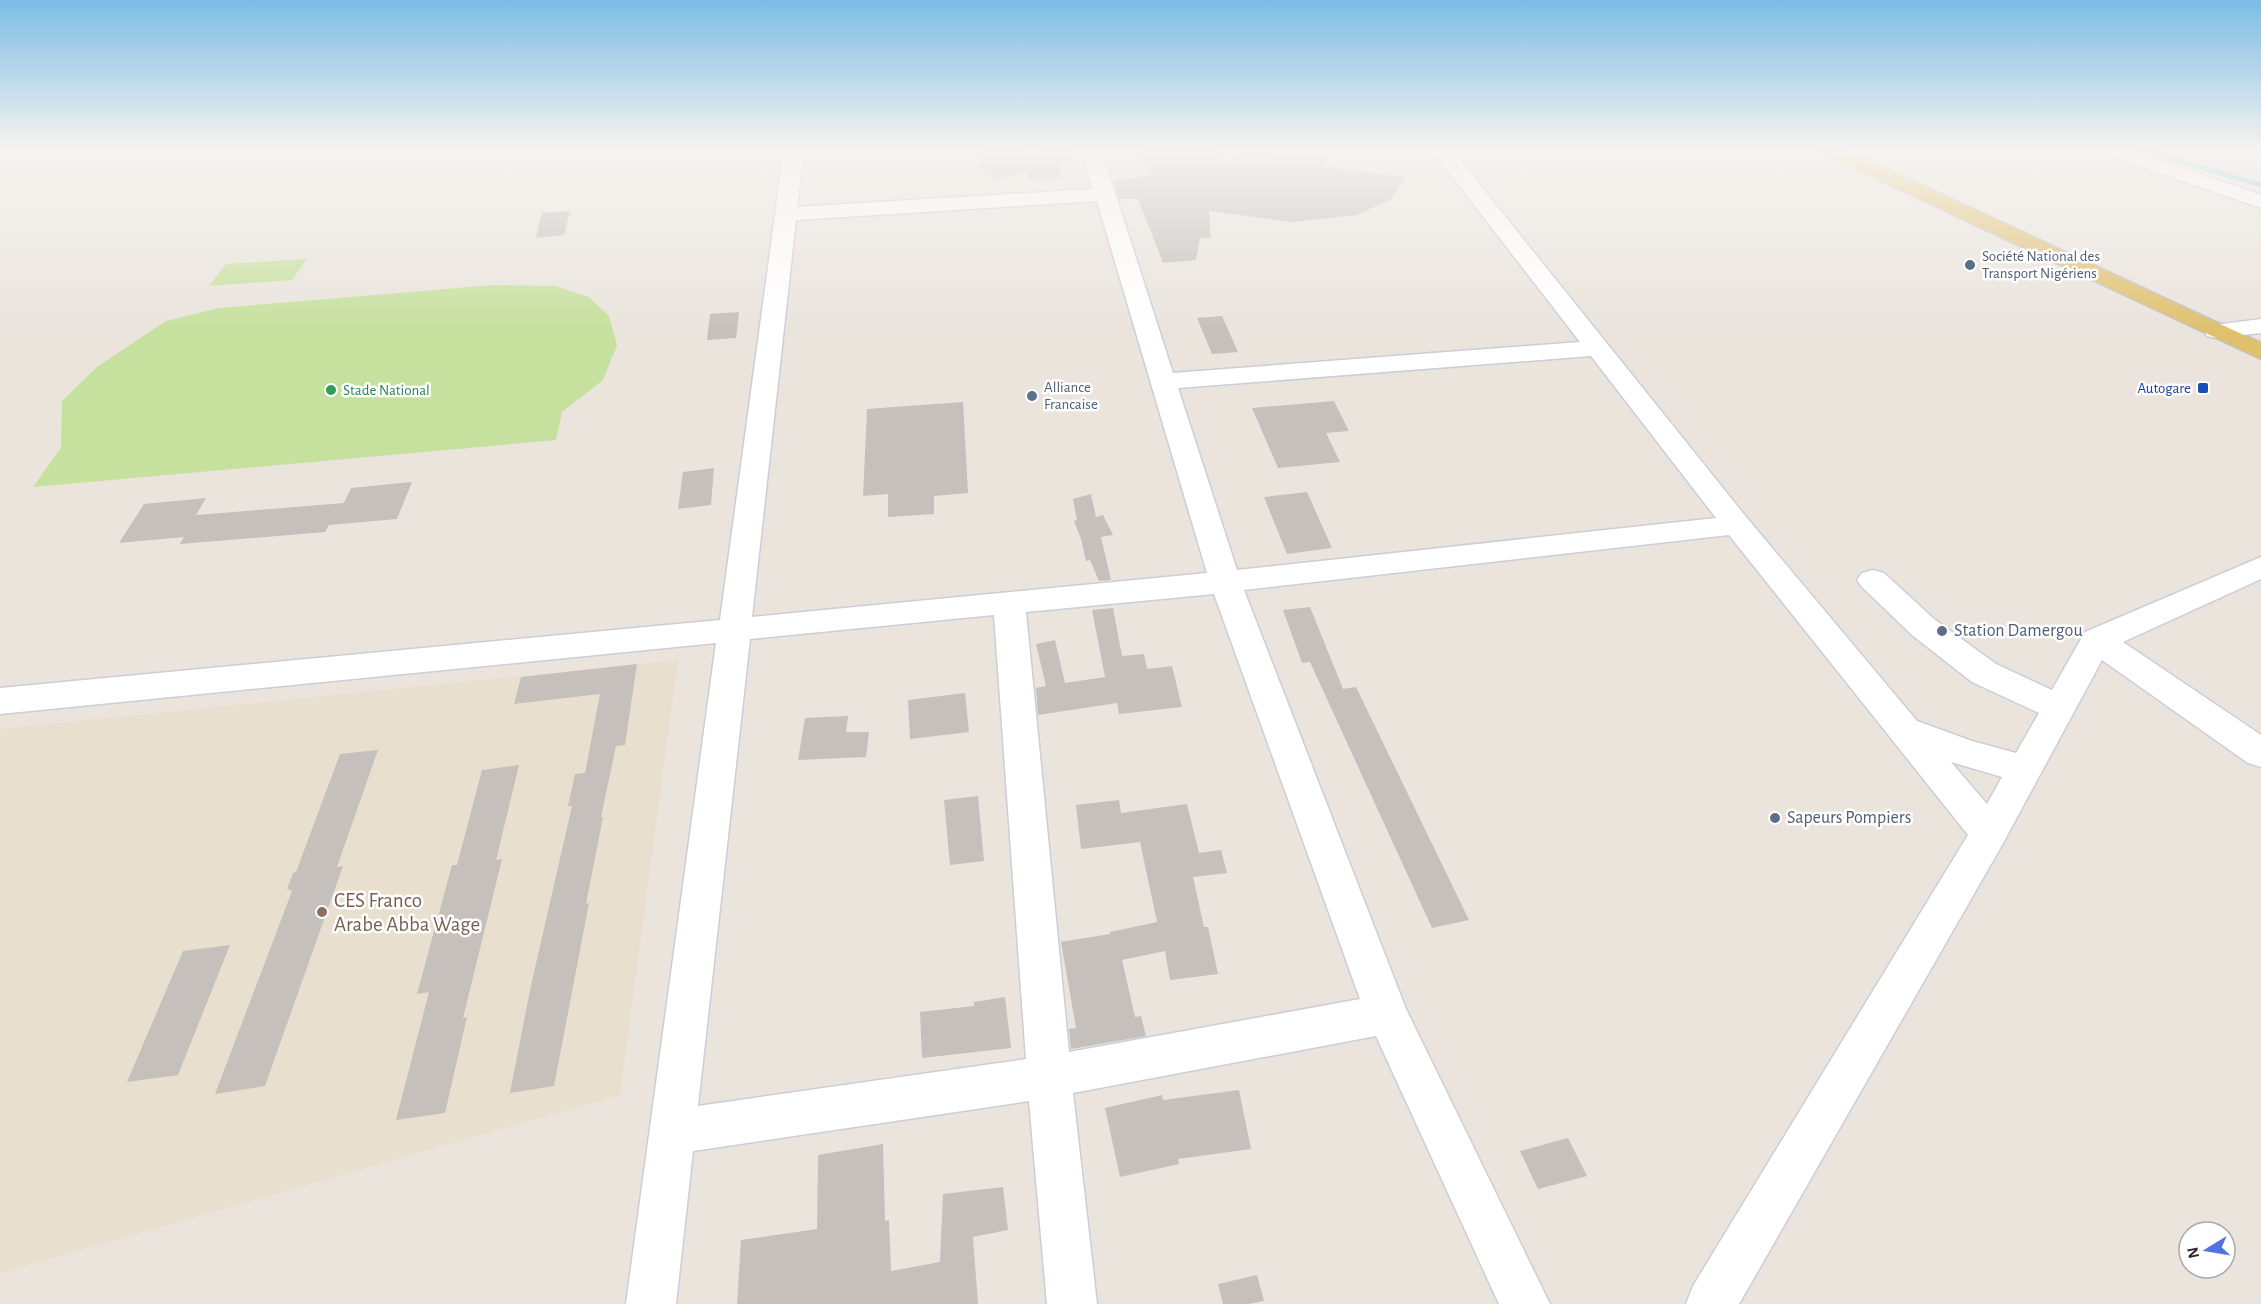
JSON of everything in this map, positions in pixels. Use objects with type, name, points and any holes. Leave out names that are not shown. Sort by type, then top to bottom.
[{"type":"main road","points":[[1958,210],[2261,352]]},
{"type":"street","points":[[651,1304],[786,210]]},
{"type":"street","points":[[785,214],[852,210]]},
{"type":"street","points":[[1111,210],[1225,582],[1387,1014],[1525,1304]]},
{"type":"street","points":[[1489,210],[1737,525],[1989,834]]},
{"type":"street","points":[[2216,331],[2261,326]]},
{"type":"street","points":[[1164,381],[1598,348]]},
{"type":"street","points":[[0,701],[1225,582],[1737,525]]},
{"type":"street","points":[[1711,1304],[1989,834],[2097,640],[2261,567]]},
{"type":"street","points":[[1873,580],[1923,627],[1984,673],[2059,708]]},
{"type":"street","points":[[1009,603],[1049,1077],[1072,1304]]},
{"type":"street","points":[[2097,640],[2261,753]]},
{"type":"street","points":[[1904,730],[1966,753],[2025,769]]},
{"type":"street","points":[[672,1132],[1049,1077],[1387,1014]]},
{"type":"shaded area","name":"CES Franco Arabe Abba Wage","points":[[678,660],[620,1095],[0,1273],[0,729]]},
{"type":"green space","points":[[307,259],[292,280],[209,286],[226,264]]},
{"type":"green space","name":"Stade National","points":[[493,285],[555,286],[589,297],[609,316],[617,345],[603,380],[562,412],[556,440],[33,487],[61,448],[62,401],[97,367],[166,321],[219,308]]},
{"type":"building","points":[[1142,210],[1368,210],[1357,215],[1292,222],[1209,211],[1211,238],[1200,238],[1196,260],[1163,263]]},
{"type":"building","points":[[570,211],[564,235],[536,238],[542,213]]},
{"type":"building","points":[[739,312],[736,338],[707,340],[710,314]]},
{"type":"building","points":[[1222,316],[1238,352],[1212,354],[1197,318]]},
{"type":"building","points":[[1334,401],[1349,431],[1326,433],[1340,462],[1278,468],[1252,408]]},
{"type":"building","points":[[963,402],[968,493],[934,496],[934,514],[888,517],[888,494],[863,496],[867,409]]},
{"type":"building","points":[[714,468],[711,505],[678,509],[683,472]]},
{"type":"building","points":[[412,482],[397,519],[329,525],[325,532],[180,544],[184,537],[119,543],[144,504],[206,498],[196,515],[344,503],[351,488]]},
{"type":"building","points":[[1307,492],[1332,548],[1287,554],[1264,497]]},
{"type":"building","points":[[1091,494],[1096,517],[1103,515],[1113,535],[1101,537],[1111,580],[1099,581],[1090,560],[1086,561],[1074,521],[1077,520],[1073,499]]},
{"type":"building","points":[[1310,607],[1343,689],[1356,687],[1469,920],[1432,928],[1310,662],[1302,663],[1283,610]]},
{"type":"building","points":[[1113,608],[1122,656],[1144,654],[1147,669],[1172,666],[1182,707],[1119,714],[1117,703],[1038,715],[1036,688],[1046,686],[1036,644],[1055,640],[1065,683],[1105,677],[1092,610]]},
{"type":"building","points":[[637,664],[625,745],[616,746],[601,817],[603,817],[586,904],[589,903],[554,1086],[510,1093],[530,990],[572,806],[568,806],[575,774],[585,773],[600,694],[514,704],[521,677]]},
{"type":"building","points":[[965,693],[969,732],[910,739],[908,700]]},
{"type":"building","points":[[848,716],[846,732],[869,732],[866,757],[798,760],[805,718]]},
{"type":"building","points":[[378,750],[337,867],[343,866],[265,1086],[215,1094],[292,891],[287,889],[293,873],[296,872],[340,754]]},
{"type":"building","points":[[519,765],[496,860],[502,859],[463,1018],[467,1017],[445,1113],[396,1120],[429,992],[417,994],[452,865],[457,865],[482,770]]},
{"type":"building","points":[[978,796],[984,861],[950,865],[944,800]]},
{"type":"building","points":[[1119,800],[1121,813],[1187,804],[1199,853],[1221,850],[1227,873],[1193,877],[1204,927],[1208,927],[1218,974],[1170,980],[1165,951],[1122,960],[1135,1017],[1141,1016],[1146,1036],[1071,1049],[1069,1029],[1076,1028],[1061,942],[1110,934],[1110,932],[1157,922],[1140,842],[1081,849],[1076,805]]},
{"type":"building","points":[[230,945],[178,1075],[127,1082],[183,951]]},
{"type":"building","points":[[1005,997],[1011,1048],[922,1058],[920,1012],[974,1006],[974,1002]]},
{"type":"building","points":[[1239,1090],[1251,1149],[1178,1159],[1179,1164],[1120,1177],[1105,1108],[1162,1095],[1163,1100]]},
{"type":"building","points":[[1568,1138],[1587,1176],[1538,1189],[1520,1151]]},
{"type":"building","points":[[883,1144],[885,1221],[889,1220],[891,1271],[940,1262],[943,1194],[1003,1187],[1008,1230],[973,1237],[978,1304],[737,1304],[741,1240],[817,1229],[818,1155]]},
{"type":"building","points":[[1257,1275],[1264,1301],[1248,1304],[1223,1304],[1218,1284]]},
{"type":"place","name":"Société National des Transport Nigériens","points":[[1970,265]]},
{"type":"place","name":"Autogare","points":[[2203,388]]},
{"type":"place","name":"Stade National","points":[[331,390]]},
{"type":"place","name":"Alliance Francaise","points":[[1032,396]]},
{"type":"place","name":"Station Damergou","points":[[1942,631]]},
{"type":"place","name":"Sapeurs Pompiers","points":[[1775,818]]},
{"type":"place","name":"CES Franco Arabe Abba Wage","points":[[322,912]]}]
